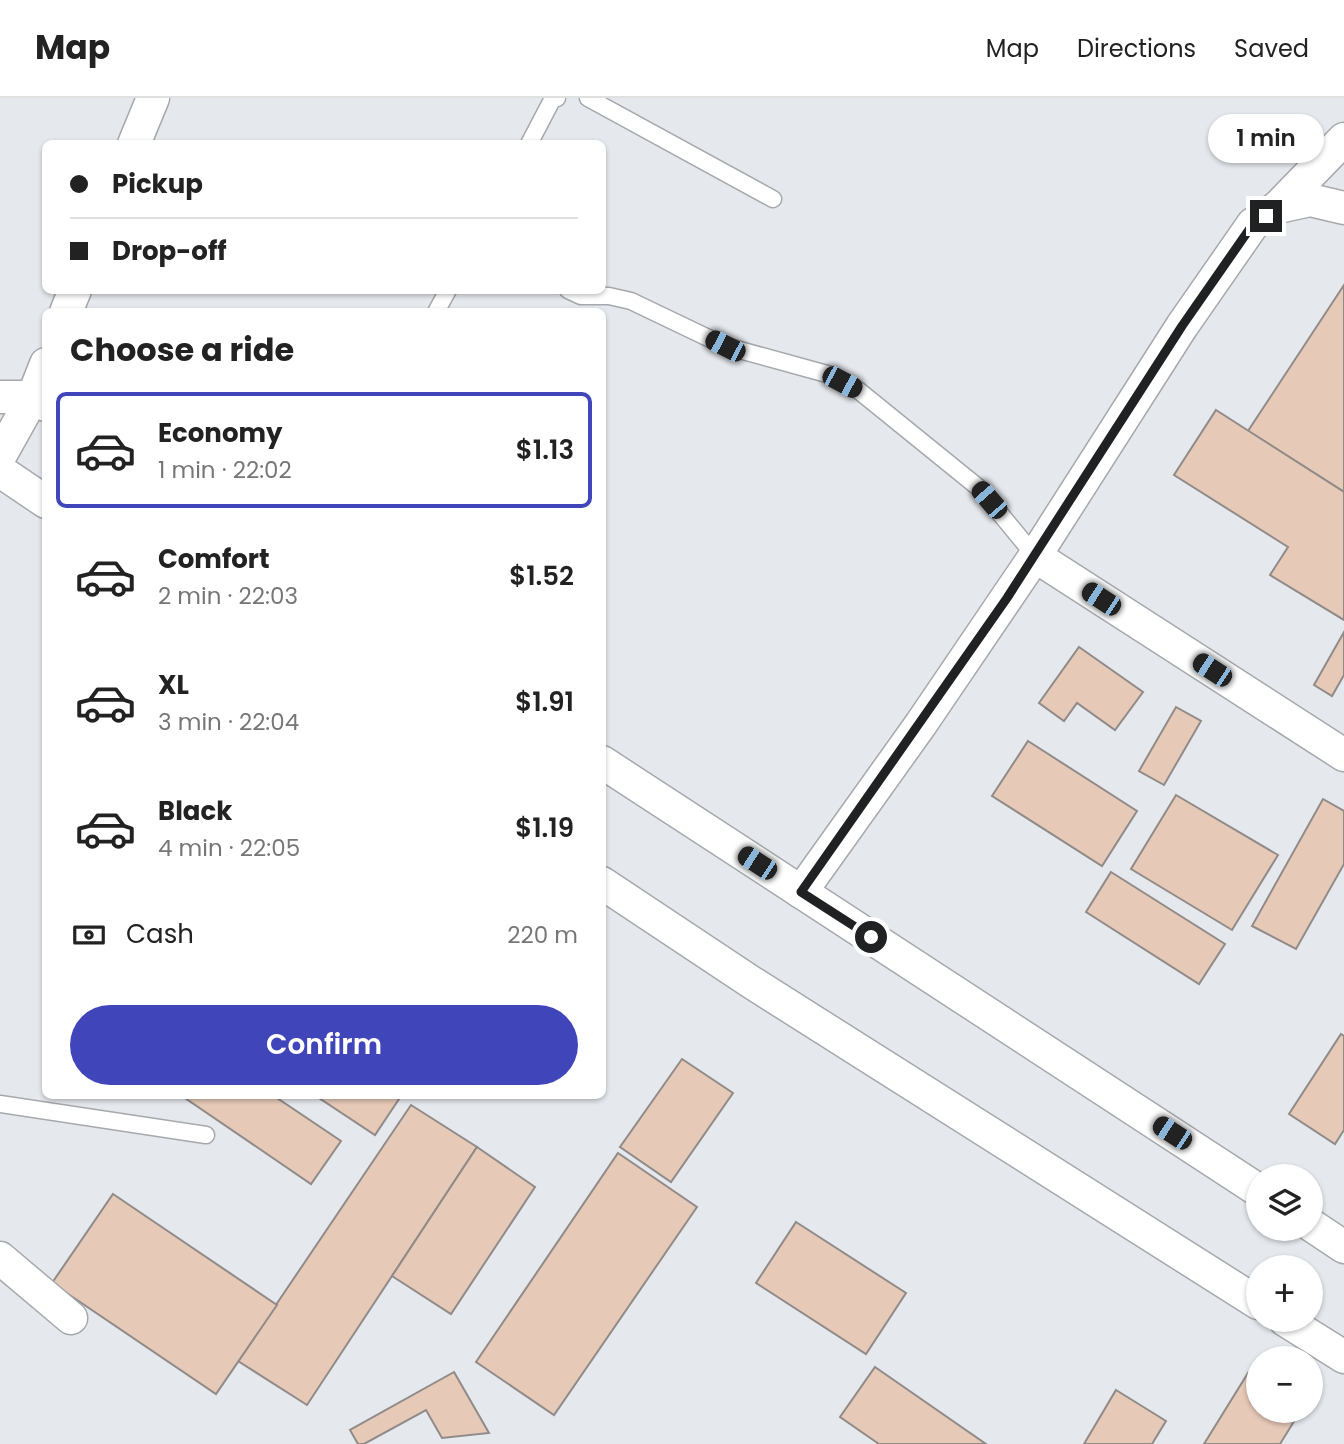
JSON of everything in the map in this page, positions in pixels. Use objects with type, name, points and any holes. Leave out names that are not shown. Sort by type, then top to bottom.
[{"type":"street","points":[[136,140],[153,98]]},
{"type":"street","points":[[801,892],[921,724],[1035,556],[1182,326],[1253,224],[1278,207],[1344,139]]},
{"type":"street","points":[[1278,207],[1310,200],[1344,208]]},
{"type":"street","points":[[0,397],[39,401],[0,456]]},
{"type":"street","points":[[0,471],[42,499]]},
{"type":"street","points":[[1035,556],[1344,755]]},
{"type":"street","points":[[606,765],[1246,1182]]},
{"type":"street","points":[[606,886],[751,982],[1246,1295]]},
{"type":"street","points":[[1323,1233],[1344,1247]]},
{"type":"street","points":[[0,1258],[71,1318]]},
{"type":"street","points":[[1304,1332],[1344,1357]]},
{"type":"lane","points":[[530,140],[552,100],[557,98]]},
{"type":"lane","points":[[588,98],[773,199]]},
{"type":"lane","points":[[576,299],[609,296],[631,301],[725,346],[827,374],[858,390],[979,488],[1035,556]]},
{"type":"lane","points":[[0,1104],[206,1135]]},
{"type":"building","points":[[1344,285],[1344,492],[1248,431]]},
{"type":"building","points":[[1216,410],[1344,492],[1344,620],[1270,575],[1288,547],[1174,475]]},
{"type":"building","points":[[1344,632],[1344,675],[1332,696],[1314,685]]},
{"type":"building","points":[[1079,647],[1143,692],[1115,730],[1077,703],[1064,721],[1039,703]]},
{"type":"building","points":[[1176,707],[1201,721],[1164,785],[1139,771]]},
{"type":"building","points":[[1028,741],[1137,811],[1102,866],[992,796]]},
{"type":"building","points":[[1176,795],[1278,855],[1232,930],[1131,869]]},
{"type":"building","points":[[1323,799],[1344,811],[1344,864],[1296,949],[1252,926]]},
{"type":"building","points":[[1111,872],[1225,944],[1199,984],[1086,912]]},
{"type":"building","points":[[1341,1034],[1344,1036],[1344,1130],[1335,1144],[1289,1114]]},
{"type":"building","points":[[682,1059],[733,1093],[671,1182],[620,1147]]},
{"type":"building","points":[[186,1099],[278,1099],[341,1141],[311,1184]]},
{"type":"building","points":[[321,1099],[399,1099],[375,1135]]},
{"type":"building","points":[[411,1105],[477,1147],[307,1405],[238,1361]]},
{"type":"building","points":[[477,1147],[535,1187],[451,1314],[392,1276]]},
{"type":"building","points":[[618,1153],[697,1207],[554,1415],[476,1362]]},
{"type":"building","points":[[113,1194],[277,1305],[216,1394],[52,1283]]},
{"type":"building","points":[[796,1222],[906,1293],[866,1354],[756,1283]]},
{"type":"building","points":[[875,1367],[986,1444],[879,1444],[840,1417]]},
{"type":"building","points":[[454,1372],[489,1433],[442,1438],[426,1410],[364,1444],[358,1444],[350,1430]]},
{"type":"building","points":[[1246,1376],[1246,1423],[1293,1423],[1280,1444],[1204,1444]]},
{"type":"building","points":[[1116,1390],[1166,1421],[1152,1444],[1084,1444]]},
{"type":"route","points":[[871,937],[801,892],[1007,598],[1182,326],[1253,224],[1266,216]]}]
